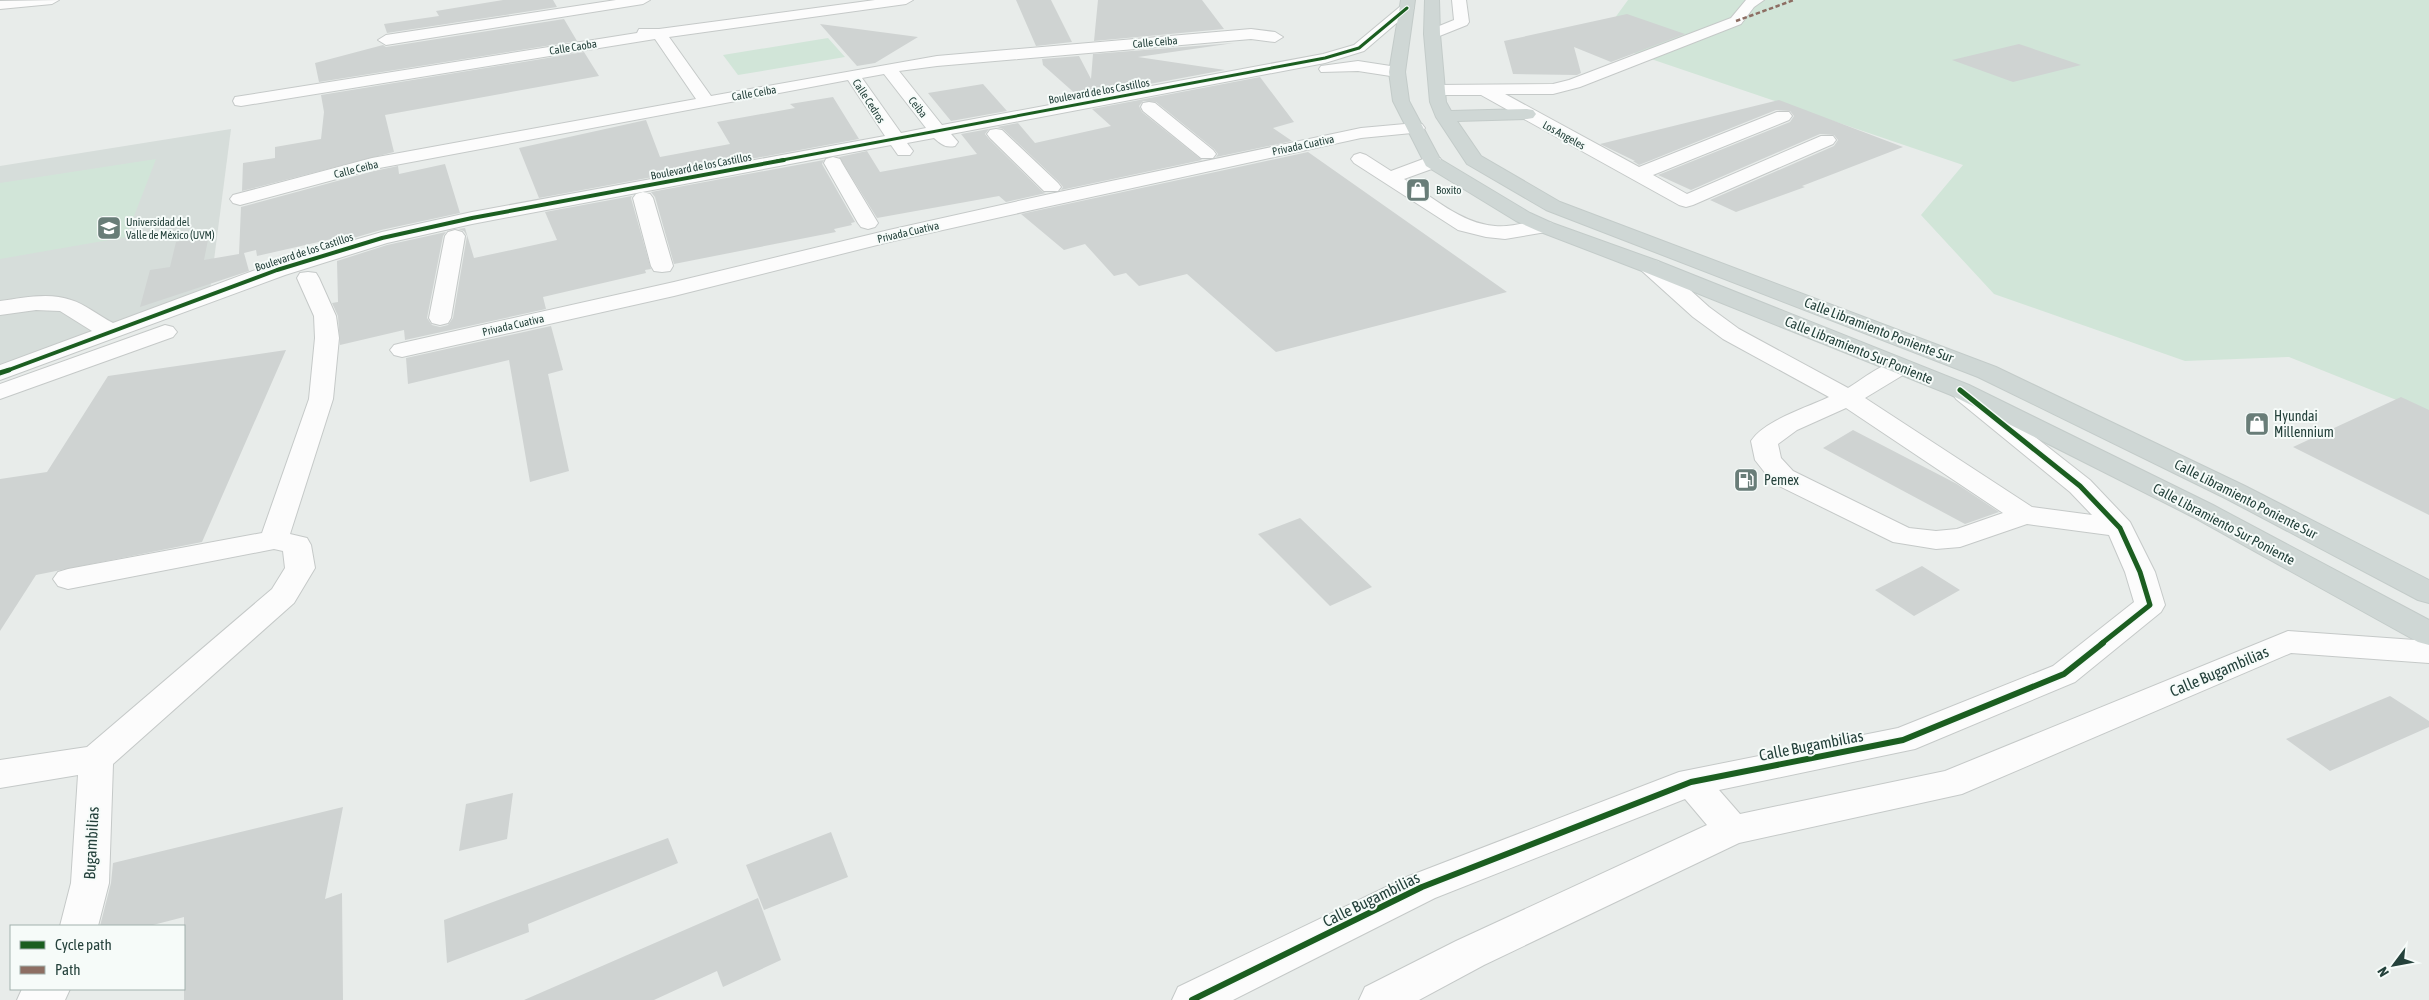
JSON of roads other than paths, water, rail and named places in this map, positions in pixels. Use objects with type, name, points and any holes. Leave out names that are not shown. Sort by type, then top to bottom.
[{"type":"main road","name":"Calle Libramiento Poniente Sur","points":[[1432,0],[1432,34],[1438,102],[1445,117],[1474,160],[1552,206],[1987,372],[2236,492],[2429,593]]},
{"type":"main road","points":[[1407,4],[1397,72],[1401,101],[1433,162]]},
{"type":"main road","points":[[1445,117],[1481,114],[1527,114]]},
{"type":"main road","name":"Calle Libramiento Sur Poniente","points":[[1433,162],[1523,217],[1545,227],[1650,266],[1960,390],[2203,511],[2429,634]]},
{"type":"street","points":[[0,5],[52,0]]},
{"type":"street","points":[[386,40],[643,0]]},
{"type":"street","name":"Calle Caoba","points":[[241,101],[659,34],[906,0]]},
{"type":"street","points":[[1432,34],[1462,22],[1459,0]]},
{"type":"street","points":[[1488,91],[1553,89],[1574,84],[1736,21],[1749,4],[1757,0]]},
{"type":"street","name":"Boulevard de los Castillos","points":[[244,302],[308,278],[518,216],[943,137],[1346,53],[1359,48],[1407,4]]},
{"type":"street","points":[[535,17],[583,23]]},
{"type":"street","points":[[612,27],[659,34],[707,102]]},
{"type":"street","name":"Calle Ceiba","points":[[240,199],[372,164],[888,68],[1251,34],[1275,37]]},
{"type":"street","name":"Boulevard de los Castillos","points":[[943,137],[996,134],[1149,107],[1347,66],[1397,72]]},
{"type":"street","name":"Ceiba","points":[[888,68],[943,137]]},
{"type":"street","name":"Calle Cedros","points":[[852,75],[899,145]]},
{"type":"street","name":"Los Angeles","points":[[1437,90],[1488,91],[1636,175],[1686,201],[1827,140]]},
{"type":"street","points":[[1149,107],[1207,154]]},
{"type":"street","points":[[1636,175],[1783,116]]},
{"type":"street","name":"Privada Cuativa","points":[[402,350],[674,289],[890,236],[1050,200],[1361,133],[1416,128]]},
{"type":"street","points":[[996,134],[1051,187]]},
{"type":"street","name":"Boulevard de los Castillos","points":[[0,373],[277,270],[382,238],[643,198],[833,163],[899,145]]},
{"type":"street","points":[[1360,159],[1391,177],[1465,226],[1483,232],[1507,234],[1545,227]]},
{"type":"street","points":[[1391,177],[1433,162]]},
{"type":"street","points":[[833,163],[868,223]]},
{"type":"street","points":[[643,198],[662,266]]},
{"type":"street","points":[[440,318],[455,236]]},
{"type":"street","points":[[1650,266],[1701,312],[1731,334],[1848,398],[2026,515],[2120,528]]},
{"type":"street","points":[[274,540],[321,399],[328,338],[325,316],[308,278]]},
{"type":"street","points":[[0,308],[36,303],[65,305],[110,332]]},
{"type":"street","points":[[0,392],[181,326]]},
{"type":"street","points":[[1900,367],[1848,398],[1788,425],[1764,441],[1768,460],[1783,477],[1903,536],[1936,540],[1960,538],[2026,515]]},
{"type":"street","name":"Calle Bugambilias","points":[[1192,1000],[1422,887],[1691,782],[1903,740],[2064,674],[2150,605],[2140,572],[2120,528],[2080,486],[1960,390]]},
{"type":"street","points":[[0,774],[96,759],[283,596],[300,568],[297,545],[274,540],[68,579]]},
{"type":"street","name":"Calle Bugambilias","points":[[1379,1000],[1470,953],[1732,830],[1950,784],[2288,642],[2429,652]]},
{"type":"street","name":"Bugambilias","points":[[79,925],[90,883],[96,759]]},
{"type":"street","points":[[1691,782],[1732,830]]},
{"type":"street","points":[[37,1000],[49,990]]},
{"type":"place","name":"Boxito","points":[[1418,190]]},
{"type":"place","name":"Universidad del Valle de México (UVM)","points":[[109,228]]},
{"type":"place","name":"Hyundai Millennium","points":[[2257,424]]},
{"type":"place","name":"Pemex","points":[[1746,480]]}]
